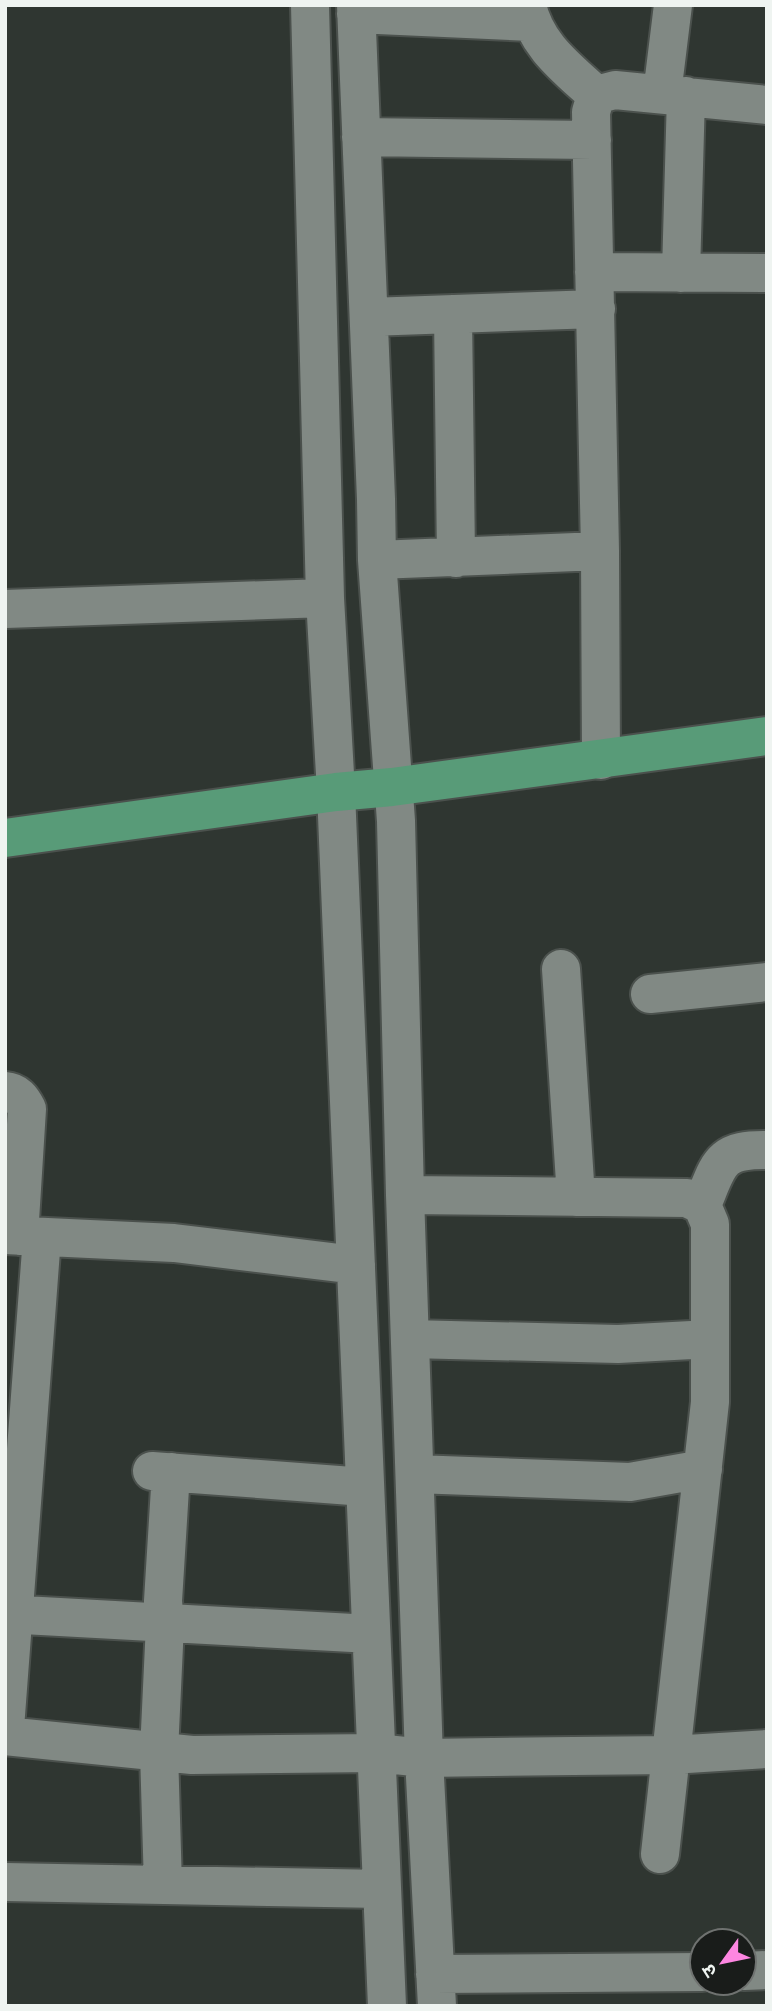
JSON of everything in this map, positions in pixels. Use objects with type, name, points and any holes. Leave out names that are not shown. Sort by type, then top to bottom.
[{"type":"main road","points":[[5,838],[342,791],[389,788],[767,737]]},
{"type":"street","points":[[310,5],[325,598],[342,791],[356,1265],[371,1634],[401,1755],[436,1990],[688,1983]]},
{"type":"street","points":[[673,5],[681,272]]},
{"type":"street","points":[[387,2006],[382,1889],[401,1755],[415,1474],[396,821],[389,788],[377,560],[356,9],[529,14],[556,58],[596,95]]},
{"type":"street","points":[[596,95],[615,90],[674,95],[765,96]]},
{"type":"street","points":[[596,95],[591,112],[600,551],[601,760]]},
{"type":"street","points":[[361,137],[592,140]]},
{"type":"street","points":[[369,317],[453,314],[595,290],[681,272],[767,274]]},
{"type":"street","points":[[453,314],[456,558]]},
{"type":"street","points":[[377,560],[600,551]]},
{"type":"street","points":[[5,609],[325,598]]},
{"type":"street","points":[[562,969],[576,1197]]},
{"type":"street","points":[[650,995],[767,982]]},
{"type":"street","points":[[5,1091],[22,1098],[27,1109],[5,1728]]},
{"type":"street","points":[[702,1205],[720,1164],[725,1159],[745,1149],[767,1150]]},
{"type":"street","points":[[405,1195],[687,1198],[702,1205],[710,1224],[710,1402],[660,1854]]},
{"type":"street","points":[[22,1236],[174,1243],[356,1265]]},
{"type":"street","points":[[410,1339],[618,1344],[710,1339]]},
{"type":"street","points":[[415,1474],[630,1482],[703,1469]]},
{"type":"street","points":[[163,1885],[159,1752],[165,1624],[162,1471],[365,1487]]},
{"type":"street","points":[[9,1614],[371,1634]]},
{"type":"street","points":[[5,1736],[226,1756],[671,1755],[767,1749]]},
{"type":"street","points":[[5,1882],[382,1889]]}]
